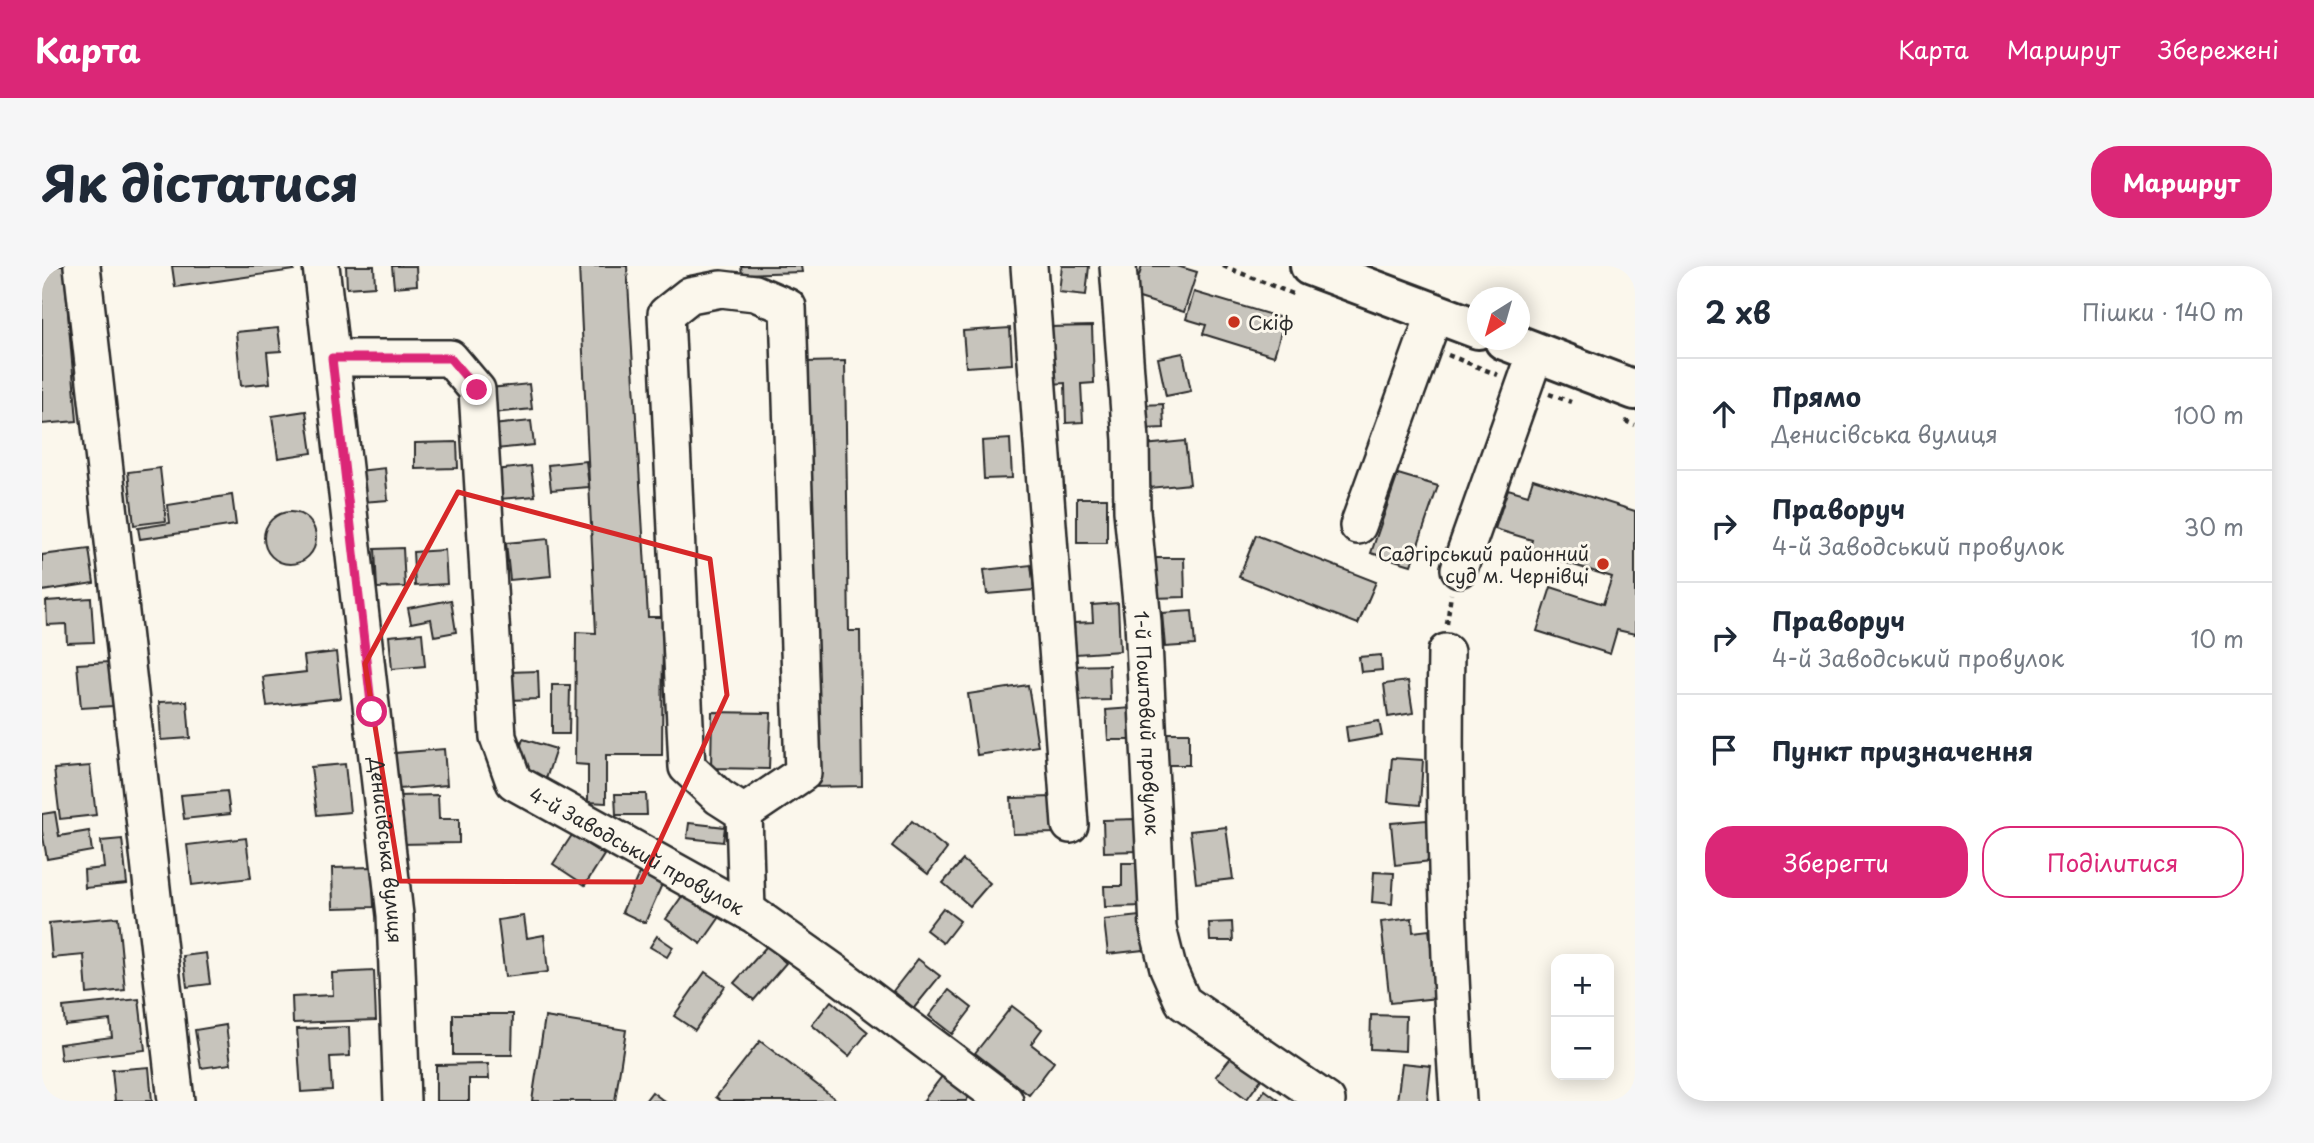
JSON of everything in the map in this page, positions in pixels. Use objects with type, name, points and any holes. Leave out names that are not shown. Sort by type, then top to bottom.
[{"type":"highway","points":[[1310,266],[1467,325]]},
{"type":"highway","points":[[1530,350],[1635,390]]},
{"type":"street","points":[[82,266],[176,1101]]},
{"type":"street","name":"Денисівська вулиця","points":[[321,266],[394,915],[402,1101]]},
{"type":"street","points":[[1029,266],[1070,825]]},
{"type":"street","name":"1-й Поштовий провулок","points":[[1118,266],[1132,511],[1143,622],[1158,928],[1168,968],[1183,1002],[1327,1101]]},
{"type":"street","points":[[721,289],[755,293],[788,307],[803,773],[744,813],[719,797],[687,766],[666,314],[690,295],[721,289]]},
{"type":"street","points":[[1358,526],[1435,313]]},
{"type":"street","points":[[1459,569],[1519,350]]},
{"type":"street","name":"4-й Заводський провулок","points":[[332,358],[450,358],[477,390],[498,737],[514,782],[747,911],[833,971],[1005,1101]]},
{"type":"street","points":[[1446,652],[1444,779],[1450,982],[1458,1101]]},
{"type":"street","points":[[744,813],[747,911]]},
{"type":"path","points":[[1446,652],[1449,600],[1459,569]]},
{"type":"highlighted area","points":[[458,492],[710,559],[727,695],[641,882],[400,881],[365,664]]},
{"type":"building","points":[[42,266],[64,266],[77,421],[42,424]]},
{"type":"building","points":[[172,266],[293,266],[294,270],[175,287]]},
{"type":"building","points":[[346,266],[374,266],[375,286],[347,288]]},
{"type":"building","points":[[392,266],[416,266],[417,285],[394,287]]},
{"type":"building","points":[[579,266],[627,266],[648,617],[663,617],[662,755],[606,755],[606,803],[588,802],[588,765],[575,764],[576,632],[596,633]]},
{"type":"building","points":[[741,266],[801,266],[802,272],[742,274]]},
{"type":"building","points":[[1062,266],[1089,266],[1086,295],[1059,292]]},
{"type":"building","points":[[1142,266],[1177,266],[1197,272],[1184,312],[1133,296]]},
{"type":"building","points":[[1194,292],[1285,319],[1274,356],[1203,334],[1206,325],[1186,319]]},
{"type":"building","points":[[1092,326],[1094,383],[1081,384],[1083,422],[1066,423],[1065,383],[1051,384],[1049,327]]},
{"type":"building","points":[[278,328],[281,351],[267,352],[270,383],[241,386],[236,332]]},
{"type":"building","points":[[1010,328],[1012,364],[966,367],[963,331]]},
{"type":"building","points":[[1183,353],[1191,391],[1166,396],[1158,358]]},
{"type":"building","points":[[845,361],[849,631],[860,631],[862,786],[812,787],[806,362]]},
{"type":"building","points":[[529,384],[532,409],[493,413],[490,388]]},
{"type":"building","points":[[1163,404],[1164,428],[1143,429],[1142,405]]},
{"type":"building","points":[[306,411],[312,453],[278,458],[272,416]]},
{"type":"building","points":[[531,421],[534,445],[496,449],[493,425]]},
{"type":"building","points":[[1010,439],[1012,478],[984,479],[982,441]]},
{"type":"building","points":[[1185,441],[1190,484],[1149,488],[1144,445]]},
{"type":"building","points":[[457,442],[458,468],[415,469],[415,443]]},
{"type":"building","points":[[586,461],[589,487],[551,490],[548,465]]},
{"type":"building","points":[[531,466],[535,496],[499,499],[495,470]]},
{"type":"building","points":[[160,468],[166,521],[134,525],[128,472]]},
{"type":"building","points":[[385,468],[388,500],[362,502],[359,471]]},
{"type":"building","points":[[1398,474],[1438,486],[1411,565],[1371,553]]},
{"type":"building","name":"Садгірський районний суд м. Чернівці","points":[[1533,479],[1635,511],[1635,634],[1617,630],[1610,654],[1537,631],[1551,587],[1603,604],[1612,577],[1529,551],[1532,540],[1495,529],[1508,489],[1528,495]]},
{"type":"building","points":[[232,495],[236,525],[140,539],[138,528],[170,523],[168,505]]},
{"type":"building","points":[[1077,498],[1107,498],[1107,543],[1077,543]]},
{"type":"building","points":[[290,512],[309,519],[316,538],[309,557],[290,564],[271,557],[264,538],[271,519]]},
{"type":"building","points":[[1256,535],[1376,582],[1358,624],[1239,577]]},
{"type":"building","points":[[548,539],[551,576],[510,580],[506,543]]},
{"type":"building","points":[[403,548],[405,587],[377,588],[375,549]]},
{"type":"building","points":[[89,549],[94,583],[42,591],[42,555]]},
{"type":"building","points":[[445,550],[447,584],[415,586],[413,552]]},
{"type":"building","points":[[1153,558],[1184,558],[1185,597],[1153,598]]},
{"type":"building","points":[[1031,565],[1034,590],[987,594],[984,570]]},
{"type":"building","points":[[91,598],[94,642],[67,643],[66,624],[47,625],[46,601]]},
{"type":"building","points":[[451,600],[456,632],[434,636],[431,619],[411,623],[408,608]]},
{"type":"building","points":[[1118,603],[1120,651],[1076,654],[1074,623],[1093,622],[1092,605]]},
{"type":"building","points":[[1192,611],[1195,645],[1165,647],[1162,613]]},
{"type":"building","points":[[422,633],[425,666],[392,669],[389,636]]},
{"type":"building","points":[[336,652],[341,698],[267,706],[263,677],[306,672],[304,656]]},
{"type":"building","points":[[1381,655],[1382,670],[1361,672],[1359,657]]},
{"type":"building","points":[[109,662],[113,706],[81,708],[77,664]]},
{"type":"building","points":[[1109,665],[1110,700],[1070,701],[1069,666]]},
{"type":"building","points":[[538,671],[539,699],[508,700],[508,672]]},
{"type":"building","points":[[1408,681],[1413,713],[1388,717],[1384,684]]},
{"type":"building","points":[[552,685],[570,685],[569,734],[552,734]]},
{"type":"building","points":[[1028,685],[1038,746],[977,755],[968,694]]},
{"type":"building","points":[[187,701],[190,738],[161,740],[159,702]]},
{"type":"building","points":[[1132,708],[1133,740],[1108,740],[1106,710]]},
{"type":"building","points":[[712,712],[771,713],[769,769],[711,768]]},
{"type":"building","points":[[1379,721],[1382,736],[1348,742],[1346,727]]},
{"type":"building","points":[[1165,733],[1189,733],[1189,765],[1165,765]]},
{"type":"building","points":[[523,739],[556,749],[546,779],[513,769]]},
{"type":"building","points":[[444,749],[447,785],[399,789],[395,753]]},
{"type":"building","points":[[1392,758],[1423,760],[1420,805],[1388,802]]},
{"type":"building","points":[[345,764],[350,812],[317,815],[311,767]]},
{"type":"building","points":[[90,766],[96,815],[60,819],[54,769]]},
{"type":"building","points":[[227,791],[230,814],[184,819],[181,795]]},
{"type":"building","points":[[615,794],[646,794],[647,815],[616,815]]},
{"type":"building","points":[[438,795],[439,819],[459,819],[459,843],[399,844],[397,796]]},
{"type":"building","points":[[1056,797],[1057,833],[1013,834],[1011,798]]},
{"type":"building","points":[[55,812],[59,836],[89,831],[92,851],[47,859],[42,814]]},
{"type":"building","points":[[1136,819],[1137,851],[1104,852],[1103,820]]},
{"type":"building","points":[[1427,820],[1431,861],[1395,865],[1391,823]]},
{"type":"building","points":[[912,821],[947,849],[928,874],[892,846]]},
{"type":"building","points":[[689,823],[725,827],[723,842],[687,838]]},
{"type":"building","points":[[1226,827],[1233,879],[1196,883],[1190,831]]},
{"type":"building","points":[[572,835],[604,855],[585,885],[553,864]]},
{"type":"building","points":[[246,838],[251,878],[192,885],[187,845]]},
{"type":"building","points":[[122,839],[127,884],[85,888],[84,870],[104,868],[101,841]]},
{"type":"building","points":[[963,860],[990,883],[970,906],[943,883]]},
{"type":"building","points":[[1122,863],[1146,863],[1147,906],[1105,907],[1104,886],[1122,886]]},
{"type":"building","points":[[372,867],[374,907],[333,908],[332,868]]},
{"type":"building","points":[[640,871],[663,882],[645,923],[622,912]]},
{"type":"building","points":[[1374,872],[1394,873],[1392,904],[1372,902]]},
{"type":"building","points":[[687,889],[722,914],[701,944],[666,919]]},
{"type":"building","points":[[943,908],[960,921],[943,943],[926,930]]},
{"type":"building","points":[[1148,915],[1152,949],[1108,954],[1104,920]]},
{"type":"building","points":[[524,916],[527,938],[544,935],[548,972],[505,977],[498,920]]},
{"type":"building","points":[[118,917],[125,990],[87,994],[84,955],[52,958],[49,923]]},
{"type":"building","points":[[1412,918],[1413,932],[1429,930],[1437,998],[1390,1003],[1381,922]]},
{"type":"building","points":[[1232,922],[1233,941],[1210,941],[1209,923]]},
{"type":"building","points":[[657,936],[673,947],[667,957],[650,947]]},
{"type":"building","points":[[767,946],[786,963],[754,1000],[734,983]]},
{"type":"building","points":[[206,953],[210,984],[187,987],[183,956]]},
{"type":"building","points":[[918,959],[940,976],[914,1008],[893,991]]},
{"type":"building","points":[[374,971],[376,1020],[293,1023],[292,997],[333,995],[332,973]]},
{"type":"building","points":[[705,972],[725,986],[695,1030],[674,1016]]},
{"type":"building","points":[[949,990],[972,1008],[952,1034],[929,1016]]},
{"type":"building","points":[[139,999],[145,1050],[61,1060],[59,1044],[112,1037],[110,1020],[65,1025],[63,1007]]},
{"type":"building","points":[[831,1001],[868,1032],[849,1056],[812,1025]]},
{"type":"building","points":[[1012,1006],[1042,1029],[1031,1044],[1054,1062],[1029,1095],[975,1053]]},
{"type":"building","points":[[453,1014],[513,1014],[512,1055],[453,1055]]},
{"type":"building","points":[[1371,1015],[1406,1016],[1405,1051],[1370,1049]]},
{"type":"building","points":[[545,1017],[626,1030],[615,1101],[532,1101]]},
{"type":"building","points":[[226,1025],[231,1064],[201,1068],[195,1030]]},
{"type":"building","points":[[349,1027],[350,1056],[330,1057],[332,1090],[301,1092],[297,1029]]},
{"type":"building","points":[[760,1041],[838,1101],[721,1101],[716,1097]]},
{"type":"building","points":[[1232,1056],[1262,1078],[1247,1099],[1216,1076]]},
{"type":"building","points":[[1402,1063],[1431,1066],[1427,1101],[1397,1101]]},
{"type":"building","points":[[488,1064],[489,1079],[469,1079],[469,1101],[436,1101],[436,1065]]},
{"type":"building","points":[[149,1067],[152,1101],[115,1101],[112,1070]]},
{"type":"building","points":[[943,1075],[970,1095],[966,1101],[923,1101]]},
{"type":"building","points":[[1265,1090],[1280,1101],[1257,1101]]},
{"type":"building","points":[[652,1092],[664,1101],[645,1101]]},
{"type":"place","name":"Скіф","points":[[1234,322]]},
{"type":"place","name":"Садгірський районний суд м. Чернівці","points":[[1603,564]]},
{"type":"route","points":[[372,712],[332,358],[450,358],[477,390]]}]
